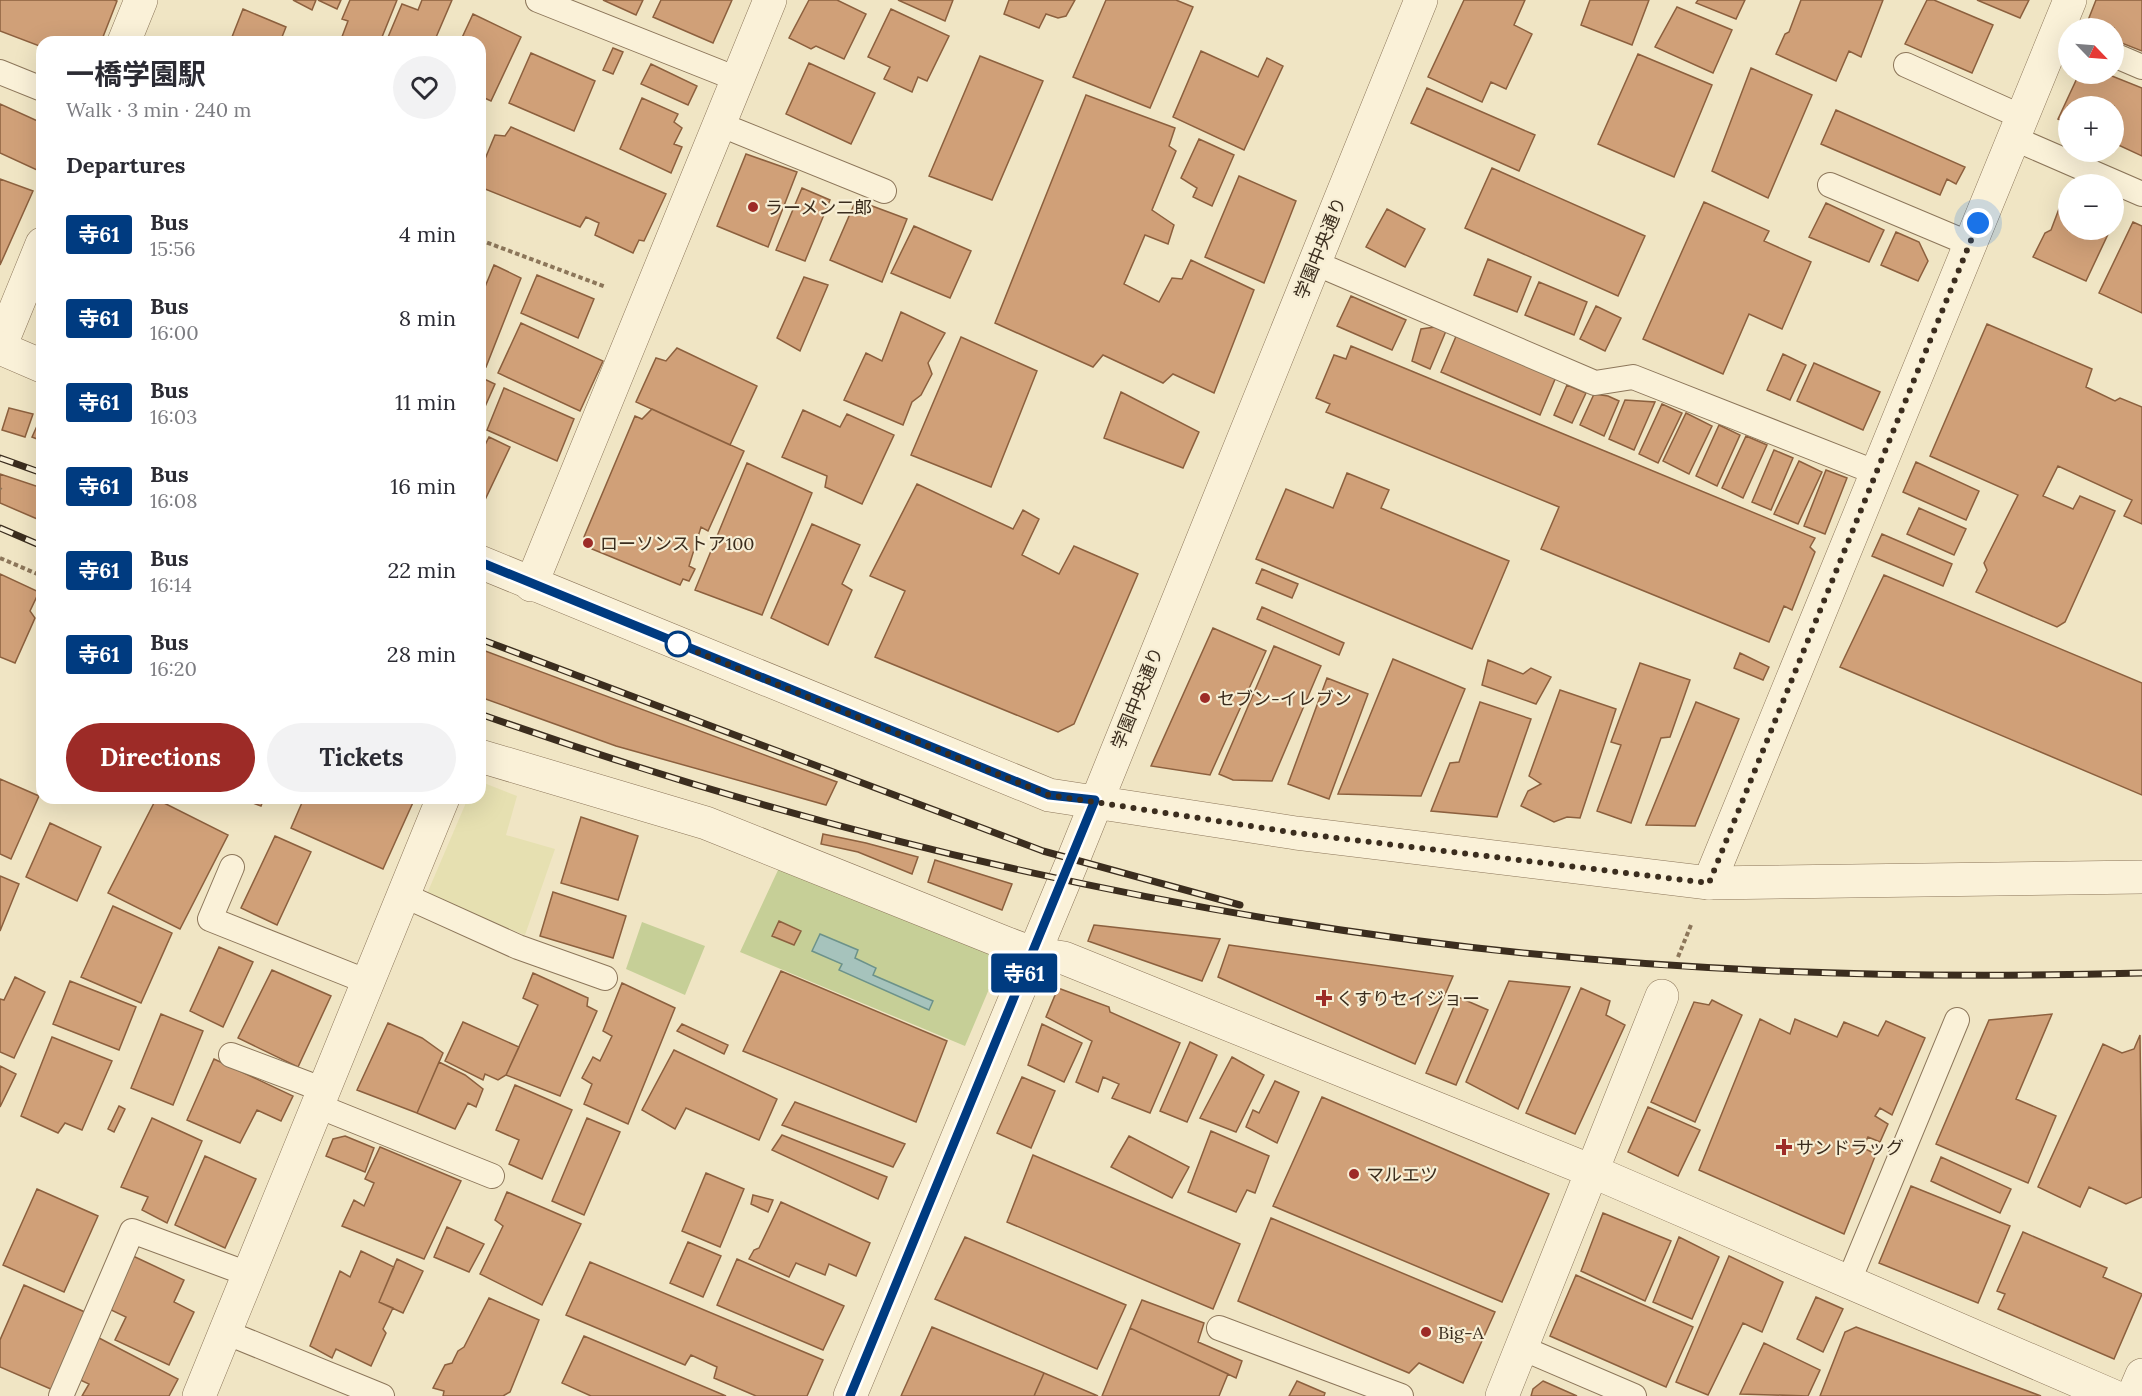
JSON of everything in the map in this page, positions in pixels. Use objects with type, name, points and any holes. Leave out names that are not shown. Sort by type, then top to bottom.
[{"type":"street","points":[[126,36],[141,0]]},
{"type":"street","points":[[531,585],[770,0]]},
{"type":"street","name":"学園中央通り","points":[[850,1396],[1421,0]]},
{"type":"street","points":[[2066,18],[2070,0]]},
{"type":"street","points":[[1709,883],[2017,127],[2058,44]]},
{"type":"street","points":[[36,259],[0,348],[36,363]]},
{"type":"street","points":[[486,565],[1049,795],[1095,800],[1296,833],[1709,883],[2142,877]]},
{"type":"street","points":[[486,758],[706,823],[1032,953],[1064,958],[1594,1172],[2113,1396]]},
{"type":"street","points":[[199,1396],[440,804]]},
{"type":"street","points":[[1502,1396],[1594,1172],[1662,996]]},
{"type":"street","points":[[2133,1396],[2142,1375]]},
{"type":"lane","points":[[538,0],[737,79]]},
{"type":"lane","points":[[2124,59],[2142,67]]},
{"type":"lane","points":[[1906,65],[2142,194]]},
{"type":"lane","points":[[0,72],[36,87]]},
{"type":"lane","points":[[719,124],[884,191]]},
{"type":"lane","points":[[1830,185],[1970,244]]},
{"type":"lane","points":[[1315,263],[1595,383],[1633,377],[1877,473]]},
{"type":"lane","points":[[232,867],[210,919],[368,982]]},
{"type":"lane","points":[[403,895],[518,947],[605,978]]},
{"type":"lane","points":[[1848,1283],[1957,1020]]},
{"type":"lane","points":[[231,1055],[492,1176]]},
{"type":"lane","points":[[61,1396],[132,1231],[248,1275]]},
{"type":"lane","points":[[1219,1328],[1401,1396]]},
{"type":"lane","points":[[225,1332],[382,1396]]},
{"type":"lane","points":[[1522,1348],[1634,1396]]},
{"type":"path","points":[[486,242],[646,302]]},
{"type":"path","points":[[0,558],[36,573]]},
{"type":"path","points":[[1662,996],[1709,883]]},
{"type":"shaded area","points":[[486,784],[517,796],[506,835],[555,849],[525,935],[426,896],[465,804],[486,804]]},
{"type":"green space","points":[[785,855],[1008,944],[965,1046],[740,952]]},
{"type":"green space","points":[[642,922],[705,946],[685,995],[626,969]]},
{"type":"water","points":[[820,934],[858,950],[855,958],[876,968],[873,975],[933,1001],[929,1010],[839,970],[842,964],[812,951]]},
{"type":"building","points":[[0,0],[117,1],[103,36],[36,36],[36,45],[0,31]]},
{"type":"building","points":[[293,0],[316,0],[312,10]]},
{"type":"building","points":[[318,0],[341,0],[337,9]]},
{"type":"building","points":[[350,0],[397,0],[382,36],[342,36],[348,21],[342,19]]},
{"type":"building","points":[[422,0],[452,0],[437,36],[389,36],[402,4],[418,10]]},
{"type":"building","points":[[603,0],[643,0],[636,15]]},
{"type":"building","points":[[661,0],[732,0],[713,43],[653,17]]},
{"type":"building","points":[[809,0],[837,0],[866,14],[844,59],[816,46],[811,49],[789,38]]},
{"type":"building","points":[[898,0],[953,0],[945,21]]},
{"type":"building","points":[[1009,0],[1075,0],[1066,16],[1058,18],[1046,14],[1039,28],[1004,14]]},
{"type":"building","points":[[1106,0],[1176,0],[1193,7],[1150,108],[1073,77]]},
{"type":"building","points":[[1464,0],[1525,0],[1514,25],[1532,34],[1506,89],[1491,82],[1482,102],[1428,77]]},
{"type":"building","points":[[1590,0],[1649,0],[1632,45],[1581,25]]},
{"type":"building","points":[[1698,0],[1745,0],[1736,19],[1696,3]]},
{"type":"building","points":[[1801,0],[1883,0],[1861,57],[1849,51],[1836,81],[1776,54],[1785,34],[1789,32]]},
{"type":"building","points":[[1927,0],[1934,0],[1993,25],[1972,73],[1905,44]]},
{"type":"building","points":[[1977,0],[2029,0],[2020,18]]},
{"type":"building","points":[[2096,0],[2142,0],[2142,51],[2124,44],[2124,18],[2089,18]]},
{"type":"building","points":[[1677,7],[1732,30],[1713,73],[1655,47]]},
{"type":"building","points":[[243,9],[286,27],[282,36],[232,36]]},
{"type":"building","points":[[891,9],[949,36],[927,81],[918,77],[912,92],[884,79],[890,67],[868,57]]},
{"type":"building","points":[[473,14],[521,37],[491,101],[486,99],[486,36],[463,36]]},
{"type":"building","points":[[613,48],[623,52],[613,74],[603,70]]},
{"type":"building","points":[[1201,51],[1258,77],[1267,58],[1283,66],[1244,150],[1173,117]]},
{"type":"building","points":[[531,53],[595,81],[574,131],[509,103]]},
{"type":"building","points":[[1638,54],[1712,85],[1674,177],[1598,144]]},
{"type":"building","points":[[980,56],[1043,81],[992,200],[929,176]]},
{"type":"building","points":[[809,63],[875,93],[851,144],[786,114]]},
{"type":"building","points":[[651,64],[697,86],[688,105],[641,84]]},
{"type":"building","points":[[1751,68],[1812,95],[1768,198],[1712,171]]},
{"type":"building","points":[[2124,81],[2142,88],[2142,156],[2124,148],[2124,96],[2069,96],[2074,84],[2124,84]]},
{"type":"building","points":[[1427,88],[1535,135],[1519,171],[1411,123]]},
{"type":"building","points":[[1086,95],[1175,128],[1169,146],[1176,151],[1152,210],[1174,225],[1168,244],[1145,235],[1124,284],[1159,302],[1172,278],[1182,279],[1191,260],[1254,290],[1214,393],[1173,374],[1163,383],[1103,355],[1093,367],[995,323]]},
{"type":"building","points":[[642,98],[678,114],[674,122],[682,128],[674,144],[682,147],[671,173],[620,149]]},
{"type":"building","points":[[0,104],[36,120],[36,170],[0,153]]},
{"type":"building","points":[[1836,110],[1965,167],[1956,184],[1947,179],[1940,195],[1821,144]]},
{"type":"building","points":[[511,127],[666,194],[644,241],[639,240],[633,253],[595,235],[599,223],[586,217],[580,227],[486,189],[486,157],[495,135],[505,136]]},
{"type":"building","points":[[1199,139],[1234,155],[1212,206],[1193,197],[1197,188],[1181,178]]},
{"type":"building","points":[[746,154],[797,172],[768,247],[717,226]]},
{"type":"building","points":[[1492,168],[1645,236],[1618,296],[1465,228]]},
{"type":"building","points":[[1239,176],[1296,201],[1264,283],[1205,257]]},
{"type":"building","points":[[0,179],[33,191],[0,265]]},
{"type":"building","points":[[802,188],[830,200],[805,261],[776,250]]},
{"type":"building","points":[[856,200],[907,219],[882,282],[830,260]]},
{"type":"building","points":[[1704,202],[1769,231],[1764,241],[1811,262],[1782,329],[1749,314],[1723,374],[1643,339]]},
{"type":"building","points":[[1826,203],[1884,230],[1869,262],[1809,237]]},
{"type":"building","points":[[1387,209],[1425,229],[1405,267],[1366,247]]},
{"type":"building","points":[[2058,212],[2058,240],[2105,240],[2086,281],[2033,257],[2045,233],[2051,230]]},
{"type":"building","points":[[2133,222],[2142,226],[2142,313],[2099,293]]},
{"type":"building","points":[[914,226],[971,251],[950,298],[891,273]]},
{"type":"building","points":[[1896,232],[1919,242],[1928,261],[1918,281],[1881,265]]},
{"type":"building","points":[[1488,259],[1531,277],[1517,312],[1474,295]]},
{"type":"building","points":[[494,265],[521,278],[486,367],[486,284]]},
{"type":"building","points":[[537,275],[594,299],[578,338],[521,313]]},
{"type":"building","points":[[804,277],[828,285],[800,351],[777,338]]},
{"type":"building","points":[[1539,282],[1587,302],[1574,335],[1525,315]]},
{"type":"building","points":[[1351,296],[1406,320],[1392,350],[1337,326]]},
{"type":"building","points":[[1596,306],[1621,318],[1605,351],[1580,339]]},
{"type":"building","points":[[901,312],[945,333],[928,363],[932,374],[921,395],[912,402],[903,425],[844,400],[866,353],[882,361]]},
{"type":"building","points":[[521,323],[603,361],[580,411],[498,373]]},
{"type":"building","points":[[1987,324],[2092,369],[2086,387],[2115,401],[2120,398],[2142,407],[2142,524],[2124,516],[2132,500],[2058,466],[2043,496],[2073,509],[2080,496],[2115,511],[2065,622],[2057,627],[1976,592],[1987,570],[1984,563],[2018,495],[1930,456]]},
{"type":"building","points":[[1435,327],[1446,331],[1430,369],[1412,361],[1421,329]]},
{"type":"building","points":[[1457,334],[1556,377],[1540,415],[1441,372]]},
{"type":"building","points":[[961,337],[1037,371],[991,487],[911,455]]},
{"type":"building","points":[[1351,346],[1815,538],[1810,547],[1815,552],[1792,610],[1784,606],[1769,642],[1541,549],[1559,507],[1326,412],[1330,404],[1316,398],[1334,355],[1346,359]]},
{"type":"building","points":[[677,348],[757,386],[730,445],[636,402],[656,358],[666,361]]},
{"type":"building","points":[[1783,354],[1806,365],[1790,400],[1767,390]]},
{"type":"building","points":[[1814,363],[1880,392],[1863,430],[1797,401]]},
{"type":"building","points":[[486,380],[495,384],[486,404]]},
{"type":"building","points":[[1567,385],[1586,393],[1572,423],[1554,415]]},
{"type":"building","points":[[504,388],[574,419],[557,461],[487,430]]},
{"type":"building","points":[[1121,392],[1199,432],[1183,468],[1104,438]]},
{"type":"building","points":[[1594,394],[1608,396],[1619,401],[1604,436],[1580,425]]},
{"type":"building","points":[[1625,400],[1655,402],[1634,450],[1609,439]]},
{"type":"building","points":[[1662,404],[1682,413],[1658,463],[1639,454]]},
{"type":"building","points":[[9,408],[33,414],[25,437],[2,430]]},
{"type":"building","points":[[652,409],[744,451],[708,531],[701,527],[689,566],[695,569],[689,581],[683,579],[680,585],[592,549],[593,543],[584,537],[635,416],[642,419]]},
{"type":"building","points":[[803,410],[840,427],[847,414],[894,435],[862,504],[825,487],[827,476],[782,457]]},
{"type":"building","points":[[1686,413],[1712,426],[1689,474],[1663,461]]},
{"type":"building","points":[[1719,425],[1740,435],[1717,486],[1696,476]]},
{"type":"building","points":[[1746,436],[1767,445],[1743,498],[1722,488]]},
{"type":"building","points":[[489,437],[510,447],[486,498],[486,443]]},
{"type":"building","points":[[1774,450],[1793,458],[1771,510],[1752,502]]},
{"type":"building","points":[[1799,461],[1822,472],[1798,524],[1774,514]]},
{"type":"building","points":[[1916,462],[1979,491],[1966,520],[1903,492]]},
{"type":"building","points":[[747,463],[812,493],[762,615],[695,590]]},
{"type":"building","points":[[1826,470],[1847,478],[1825,534],[1804,526]]},
{"type":"building","points":[[1347,473],[1389,490],[1381,508],[1509,561],[1472,649],[1256,559],[1286,489],[1333,508]]},
{"type":"building","points":[[0,474],[36,486],[36,518],[0,503]]},
{"type":"building","points":[[917,484],[1013,529],[1023,510],[1039,519],[1022,555],[1059,574],[1074,546],[1138,574],[1074,724],[1058,732],[875,657],[905,591],[870,576]]},
{"type":"building","points":[[1919,508],[1966,529],[1954,555],[1907,534]]},
{"type":"building","points":[[812,524],[860,545],[842,584],[852,590],[828,645],[771,618]]},
{"type":"building","points":[[1882,534],[1952,564],[1943,586],[1872,556]]},
{"type":"building","points":[[1262,569],[1298,584],[1292,598],[1256,583]]},
{"type":"building","points":[[0,574],[36,591],[36,598],[30,611],[35,618],[15,663],[0,657]]},
{"type":"building","points":[[1884,575],[2142,683],[2142,795],[1840,667]]},
{"type":"building","points":[[1262,607],[1344,643],[1339,655],[1257,619]]},
{"type":"building","points":[[1213,628],[1266,651],[1210,775],[1151,766]]},
{"type":"building","points":[[1274,646],[1321,666],[1272,781],[1233,780],[1219,774]]},
{"type":"building","points":[[486,651],[837,782],[826,805],[616,746],[486,699]]},
{"type":"building","points":[[1740,653],[1769,667],[1763,680],[1734,668]]},
{"type":"building","points":[[1393,659],[1465,689],[1421,796],[1338,794]]},
{"type":"building","points":[[1488,660],[1523,674],[1531,668],[1551,677],[1536,704],[1482,685]]},
{"type":"building","points":[[1640,663],[1690,680],[1670,737],[1661,738],[1631,823],[1597,811],[1621,745],[1611,742]]},
{"type":"building","points":[[1327,678],[1368,694],[1329,799],[1288,784]]},
{"type":"building","points":[[1560,690],[1616,709],[1580,818],[1567,817],[1554,822],[1521,806],[1528,791],[1541,784],[1529,776]]},
{"type":"building","points":[[1480,702],[1531,719],[1497,817],[1431,811],[1450,763],[1459,762]]},
{"type":"building","points":[[1696,702],[1739,719],[1695,826],[1646,825]]},
{"type":"building","points":[[0,779],[36,795],[36,803],[11,859],[0,854]]},
{"type":"building","points":[[153,804],[166,804],[228,835],[180,929],[108,893]]},
{"type":"building","points":[[301,804],[412,804],[383,869],[291,828]]},
{"type":"building","points":[[581,817],[638,836],[618,900],[561,883]]},
{"type":"building","points":[[50,823],[101,847],[77,901],[26,877]]},
{"type":"building","points":[[823,834],[918,857],[912,874],[858,852],[821,844]]},
{"type":"building","points":[[275,836],[311,852],[277,925],[241,908]]},
{"type":"building","points":[[935,860],[1012,884],[1002,910],[928,882]]},
{"type":"building","points":[[0,876],[19,884],[0,931]]},
{"type":"building","points":[[553,892],[626,916],[613,958],[540,936]]},
{"type":"building","points":[[113,906],[172,933],[141,1003],[81,977]]},
{"type":"building","points":[[779,921],[801,931],[794,945],[772,936]]},
{"type":"building","points":[[1094,925],[1220,939],[1202,981],[1088,941]]},
{"type":"building","points":[[1229,945],[1453,976],[1415,1064],[1218,977]]},
{"type":"building","points":[[219,947],[253,962],[223,1027],[190,1011]]},
{"type":"building","points":[[272,970],[331,996],[298,1067],[238,1038]]},
{"type":"building","points":[[781,971],[947,1041],[916,1122],[743,1051]]},
{"type":"building","points":[[533,973],[588,998],[587,1006],[597,1011],[560,1096],[506,1075],[538,1005],[523,998]]},
{"type":"building","points":[[15,977],[45,992],[14,1058],[0,1052],[0,999],[4,1000]]},
{"type":"building","points":[[70,981],[136,1007],[119,1050],[53,1024]]},
{"type":"building","points":[[1509,981],[1570,987],[1518,1109],[1466,1082]]},
{"type":"building","points":[[622,983],[675,1008],[628,1124],[584,1104],[592,1084],[582,1078],[593,1057],[600,1061],[612,1036],[603,1031]]},
{"type":"building","points":[[1058,988],[1109,1007],[1110,1012],[1180,1043],[1150,1113],[1112,1098],[1119,1084],[1103,1077],[1098,1092],[1076,1082],[1092,1041],[1046,1017]]},
{"type":"building","points":[[1581,988],[1610,1001],[1606,1015],[1625,1025],[1575,1134],[1526,1113]]},
{"type":"building","points":[[1458,997],[1488,1010],[1456,1085],[1426,1073]]},
{"type":"building","points":[[1712,1000],[1742,1015],[1695,1122],[1651,1102],[1694,1002],[1709,1005]]},
{"type":"building","points":[[161,1014],[203,1031],[173,1105],[131,1088]]},
{"type":"building","points":[[2052,1014],[2016,1099],[2056,1116],[2028,1183],[1936,1144],[1989,1020]]},
{"type":"building","points":[[1760,1019],[1790,1034],[1795,1019],[1837,1037],[1844,1022],[1878,1036],[1886,1021],[1925,1038],[1892,1115],[1880,1108],[1875,1116],[1888,1124],[1880,1142],[1868,1137],[1863,1148],[1876,1154],[1844,1234],[1699,1170]]},
{"type":"building","points":[[463,1022],[519,1047],[506,1075],[498,1080],[485,1074],[483,1080],[445,1061]]},
{"type":"building","points":[[388,1023],[422,1038],[443,1053],[417,1113],[357,1090]]},
{"type":"building","points":[[682,1024],[728,1045],[724,1054],[677,1031]]},
{"type":"building","points":[[1042,1024],[1082,1043],[1064,1082],[1028,1065]]},
{"type":"building","points":[[2140,1035],[2142,1197],[2126,1204],[2089,1187],[2080,1207],[2038,1187],[2103,1044],[2122,1053],[2134,1049]]},
{"type":"building","points":[[52,1037],[112,1061],[82,1130],[65,1123],[58,1133],[21,1116]]},
{"type":"building","points":[[1190,1042],[1217,1055],[1187,1122],[1160,1111]]},
{"type":"building","points":[[674,1050],[777,1099],[759,1140],[686,1108],[675,1129],[642,1110]]},
{"type":"building","points":[[1232,1057],[1264,1075],[1236,1132],[1200,1118]]},
{"type":"building","points":[[214,1059],[293,1096],[281,1121],[257,1110],[240,1143],[187,1120]]},
{"type":"building","points":[[439,1062],[465,1075],[483,1089],[476,1107],[468,1103],[455,1129],[417,1113]]},
{"type":"building","points":[[0,1066],[16,1074],[0,1107]]},
{"type":"building","points":[[1022,1077],[1055,1091],[1031,1148],[997,1133]]},
{"type":"building","points":[[1275,1081],[1299,1092],[1277,1143],[1246,1127],[1253,1110],[1259,1113]]},
{"type":"building","points":[[515,1085],[572,1110],[542,1179],[509,1164],[519,1140],[496,1130]]},
{"type":"building","points":[[1322,1097],[1549,1194],[1502,1302],[1273,1206]]},
{"type":"building","points":[[795,1102],[905,1144],[893,1167],[782,1125]]},
{"type":"building","points":[[119,1106],[125,1109],[114,1132],[108,1129]]},
{"type":"building","points":[[1648,1107],[1700,1130],[1678,1176],[1628,1152]]},
{"type":"building","points":[[152,1118],[202,1141],[167,1223],[142,1210],[148,1197],[121,1187]]},
{"type":"building","points":[[587,1118],[620,1132],[584,1215],[552,1201]]},
{"type":"building","points":[[1211,1131],[1269,1156],[1255,1193],[1247,1190],[1236,1212],[1188,1192]]},
{"type":"building","points":[[782,1135],[887,1177],[878,1199],[772,1150]]},
{"type":"building","points":[[345,1136],[374,1148],[365,1172],[326,1156],[333,1139]]},
{"type":"building","points":[[1129,1136],[1189,1167],[1172,1198],[1111,1167]]},
{"type":"building","points":[[380,1147],[461,1181],[424,1259],[342,1226],[354,1200],[364,1206],[374,1183],[365,1179]]},
{"type":"building","points":[[1033,1155],[1240,1244],[1213,1309],[1007,1222]]},
{"type":"building","points":[[205,1156],[256,1179],[225,1248],[175,1225]]},
{"type":"building","points":[[1941,1157],[2011,1189],[2000,1213],[1931,1181]]},
{"type":"building","points":[[706,1173],[744,1189],[720,1247],[682,1231]]},
{"type":"building","points":[[1911,1186],[2010,1226],[1978,1303],[1879,1263]]},
{"type":"building","points":[[37,1189],[98,1216],[64,1292],[3,1265]]},
{"type":"building","points":[[507,1192],[581,1224],[542,1305],[480,1274],[503,1226],[495,1220]]},
{"type":"building","points":[[753,1195],[773,1200],[768,1212],[751,1204]]},
{"type":"building","points":[[781,1202],[870,1243],[856,1276],[829,1264],[825,1275],[796,1263],[789,1277],[749,1259],[754,1250],[759,1248]]},
{"type":"building","points":[[1603,1213],[1671,1241],[1645,1301],[1581,1271]]},
{"type":"building","points":[[1271,1218],[1495,1312],[1463,1383],[1419,1363],[1409,1373],[1238,1301]]},
{"type":"building","points":[[447,1227],[484,1244],[469,1272],[434,1257]]},
{"type":"building","points":[[2023,1232],[2107,1268],[2103,1277],[2142,1294],[2114,1359],[1998,1309],[2005,1294],[1997,1291]]},
{"type":"building","points":[[965,1237],[1126,1305],[1097,1369],[935,1299]]},
{"type":"building","points":[[1679,1237],[1719,1257],[1692,1319],[1653,1302]]},
{"type":"building","points":[[688,1242],[721,1256],[703,1297],[670,1283]]},
{"type":"building","points":[[361,1251],[394,1267],[379,1302],[393,1308],[383,1329],[386,1333],[371,1366],[336,1349],[332,1358],[310,1346],[340,1271],[350,1277]]},
{"type":"building","points":[[133,1256],[184,1280],[174,1302],[194,1312],[169,1365],[115,1340],[126,1317],[109,1309]]},
{"type":"building","points":[[1729,1256],[1783,1282],[1762,1332],[1743,1323],[1708,1395],[1676,1382]]},
{"type":"building","points":[[397,1259],[423,1271],[403,1313],[379,1302]]},
{"type":"building","points":[[737,1259],[844,1306],[823,1350],[717,1305]]},
{"type":"building","points":[[590,1262],[823,1360],[807,1396],[756,1396],[714,1378],[717,1367],[691,1355],[685,1365],[566,1315]]},
{"type":"building","points":[[1576,1275],[1693,1327],[1666,1387],[1550,1336]]},
{"type":"building","points":[[24,1285],[87,1313],[53,1390],[0,1367],[0,1340]]},
{"type":"building","points":[[1816,1297],[1843,1309],[1823,1352],[1797,1339]]},
{"type":"building","points":[[489,1298],[539,1320],[510,1392],[503,1396],[443,1396],[444,1391],[433,1388],[445,1365],[452,1363],[458,1351],[464,1347]]},
{"type":"building","points":[[1142,1300],[1204,1323],[1198,1342],[1242,1361],[1236,1378],[1130,1328]]},
{"type":"building","points":[[932,1327],[1044,1373],[1034,1396],[901,1396]]},
{"type":"building","points":[[1856,1327],[2041,1396],[1820,1396],[1845,1332]]},
{"type":"building","points":[[1130,1328],[1228,1374],[1219,1396],[1102,1396]]},
{"type":"building","points":[[584,1336],[726,1396],[591,1396],[562,1383]]},
{"type":"building","points":[[99,1338],[178,1379],[169,1396],[82,1396],[89,1384],[78,1379]]},
{"type":"building","points":[[1764,1343],[1820,1370],[1808,1396],[1740,1394]]},
{"type":"building","points":[[1044,1373],[1098,1396],[1034,1396]]},
{"type":"building","points":[[1297,1381],[1325,1393],[1324,1396],[1289,1396]]},
{"type":"building","points":[[1543,1381],[1577,1396],[1531,1396],[1533,1389]]},
{"type":"railway","points":[[0,458],[36,471]]},
{"type":"railway","points":[[0,528],[36,543]]},
{"type":"railway","points":[[486,641],[1043,851],[1240,905]]},
{"type":"railway","points":[[486,716],[708,789],[940,851],[1057,878],[1293,923],[1503,951],[1685,966],[1868,974],[2142,973]]},
{"type":"bus line","name":"寺61","points":[[486,565],[1049,795],[1095,800],[1073,860],[1015,994],[850,1396]]},
{"type":"place","name":"ラーメン二郎","points":[[753,207]]},
{"type":"place","name":"ローソンストア100","points":[[588,543]]},
{"type":"place","name":"セブン-イレブン","points":[[1205,698]]},
{"type":"place","name":"くすりセイジョー","points":[[1324,998]]},
{"type":"place","name":"サンドラッグ","points":[[1784,1147]]},
{"type":"place","name":"マルエツ","points":[[1354,1174]]},
{"type":"place","name":"Big-A","points":[[1426,1332]]},
{"type":"route","points":[[678,644],[1049,795],[1095,800],[1296,833],[1709,883],[1978,223]]}]
